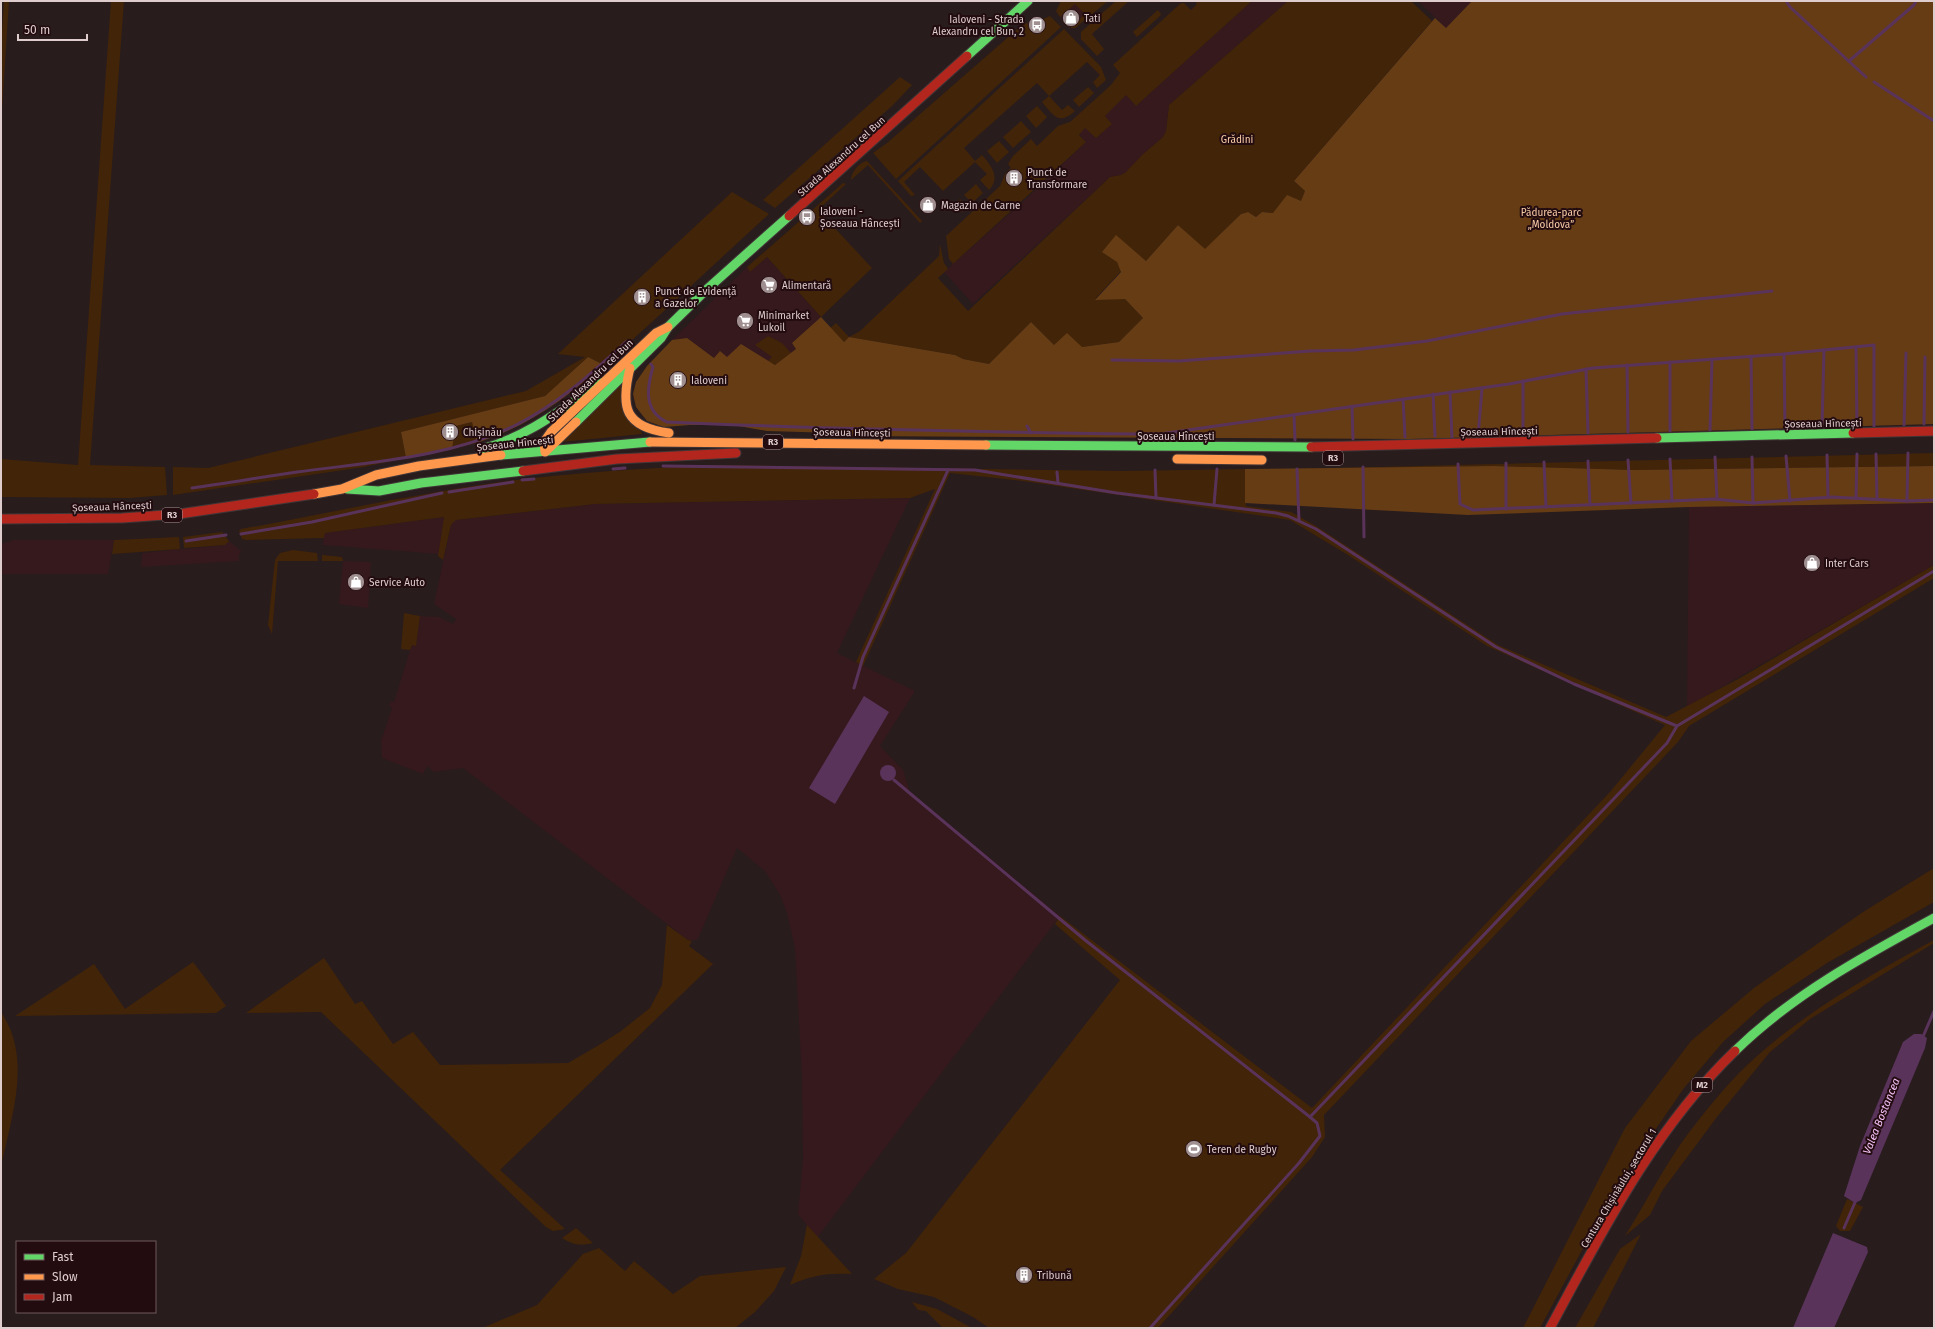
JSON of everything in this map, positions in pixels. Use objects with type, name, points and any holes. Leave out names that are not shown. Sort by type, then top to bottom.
[{"type":"main road","name":"Strada Alexandru cel Bun","points":[[546,453],[661,338],[668,327],[728,270],[863,151],[1028,1]]},
{"type":"main road","name":"Strada Alexandru cel Bun","points":[[546,453],[544,442],[547,436],[592,396],[601,383],[656,333],[668,327]]},
{"type":"main road","name":"R3","points":[[630,368],[625,391],[627,408],[636,423],[643,429],[655,432],[821,436],[908,443]]},
{"type":"main road","name":"R3","points":[[419,466],[435,458],[486,448],[519,436],[550,419],[601,383]]},
{"type":"main road","name":"Șoseaua Hîncești","points":[[419,466],[436,465],[486,456],[546,453],[616,444],[656,442],[908,443],[1109,447],[1297,447],[1934,431]]},
{"type":"main road","name":"R3","points":[[421,483],[438,476],[528,462],[546,453],[554,458],[670,452],[747,454]]},
{"type":"main road","points":[[546,453],[557,463],[566,464]]},
{"type":"main road","name":"R3","points":[[566,464],[618,459],[732,453]]},
{"type":"main road","points":[[1171,459],[1270,459]]},
{"type":"main road","name":"Șoseaua Hâncești","points":[[342,489],[379,491],[421,483],[439,482],[566,464]]},
{"type":"main road","name":"Șoseaua Hâncești","points":[[1,518],[114,518],[175,515],[342,489],[376,475],[419,466]]},
{"type":"main road","name":"Centura Chișinăului, sectorul 1","points":[[1550,1328],[1608,1223],[1659,1139],[1686,1103],[1721,1064],[1751,1036],[1824,981],[1934,918]]},
{"type":"shaded area","points":[[1252,1],[1288,1],[1169,105],[1166,131],[1163,137],[1142,155],[1132,168],[1121,175],[1110,177],[973,304],[944,272],[1026,199],[1086,142],[1079,134],[1085,128],[1112,124],[1104,116],[1126,95],[1136,106]]},
{"type":"shaded area","points":[[1418,1],[1472,1],[1446,28]]},
{"type":"shaded area","points":[[1075,3],[1085,14],[1070,28],[1060,17]]},
{"type":"shaded area","points":[[767,257],[821,317],[792,343],[796,349],[775,365],[727,357],[714,358],[687,338],[672,340],[747,267],[750,272]]},
{"type":"shaded area","points":[[910,498],[837,653],[915,691],[880,746],[903,770],[910,792],[1060,916],[817,1238],[798,1214],[803,1159],[802,1077],[795,948],[787,913],[780,895],[765,871],[737,848],[697,940],[688,940],[463,768],[434,772],[427,766],[423,774],[382,758],[381,741],[392,708],[389,706],[391,701],[394,702],[412,644],[416,645],[420,616],[439,617],[453,624],[456,619],[434,604],[451,525],[456,520],[595,504]]},
{"type":"shaded area","points":[[1934,503],[1934,565],[1687,707],[1689,507]]},
{"type":"shaded area","points":[[444,517],[439,554],[323,545],[324,533]]},
{"type":"shaded area","points":[[14,540],[114,540],[108,574],[1,574],[1,544]]},
{"type":"shaded area","points":[[229,541],[241,551],[239,561],[141,567],[142,553],[224,545]]},
{"type":"shaded area","points":[[343,561],[371,562],[368,608],[339,604]]},
{"type":"green space","points":[[4,1],[9,1],[1,125],[1,46]]},
{"type":"green space","points":[[111,1],[124,1],[90,465],[165,467],[167,495],[130,498],[1,497],[1,459],[78,465]]},
{"type":"green space","points":[[1061,1],[1108,1],[1075,28],[1070,28],[1085,14],[1075,4],[1060,17],[1056,11]]},
{"type":"green space","points":[[1116,1],[1129,1],[1092,34],[1104,49],[1097,56],[1081,39],[1081,32]]},
{"type":"green space","points":[[1195,1],[1252,1],[1136,106],[1126,95],[1105,116],[1112,124],[1096,138],[1085,128],[1079,135],[1086,142],[953,264],[949,259],[946,236],[1000,186],[1005,174],[1011,168],[1008,164],[1013,156],[1031,139],[1037,146],[1058,126],[1070,122],[1111,85],[1120,73],[1113,65],[1181,3],[1184,3],[1191,10],[1197,4]]},
{"type":"green space","name":"Grădini","points":[[1288,1],[1411,1],[1432,21],[1294,181],[1305,191],[1301,202],[1273,213],[1262,212],[1256,217],[1248,212],[1241,214],[1205,250],[1178,225],[1146,261],[1116,236],[1117,262],[1121,271],[1095,299],[1125,299],[1143,318],[1119,342],[1082,347],[1054,345],[1031,322],[989,364],[963,359],[955,355],[849,337],[860,331],[939,256],[940,244],[944,263],[948,269],[938,278],[968,311],[1110,177],[1121,175],[1126,172],[1142,155],[1163,137],[1166,131],[1169,105]]},
{"type":"green space","name":"Pădurea-parc „Moldova”","points":[[1472,1],[1934,1],[1934,424],[1410,439],[847,436],[835,433],[767,431],[733,425],[690,425],[664,427],[647,421],[636,407],[633,394],[636,382],[647,366],[672,340],[687,338],[714,358],[720,351],[727,357],[741,344],[775,365],[796,349],[792,343],[821,317],[844,342],[849,337],[955,355],[963,359],[989,364],[1031,322],[1054,345],[1067,333],[1082,347],[1119,342],[1143,318],[1125,299],[1095,300],[1121,272],[1117,262],[1102,252],[1116,235],[1146,261],[1178,225],[1205,249],[1241,214],[1248,212],[1256,217],[1262,212],[1273,213],[1287,195],[1301,201],[1305,191],[1294,181],[1435,18],[1446,28]]},
{"type":"green space","points":[[1158,10],[1161,14],[1160,16],[1137,37],[1133,32]]},
{"type":"green space","points":[[1050,16],[1061,27],[896,179],[873,153],[887,143],[1022,25],[1026,23],[1032,24]]},
{"type":"green space","points":[[1064,29],[1101,67],[1106,80],[1097,88],[1093,82],[1100,75],[1087,62],[1049,96],[1037,83],[964,148],[975,161],[982,155],[989,163],[993,172],[994,181],[989,190],[980,180],[987,174],[975,162],[943,191],[920,167],[904,182],[915,195],[911,196],[898,181]]},
{"type":"green space","points":[[900,77],[912,85],[892,106],[775,208],[763,200]]},
{"type":"green space","points":[[1088,87],[1094,93],[1079,107],[1073,100]]},
{"type":"green space","points":[[1049,96],[1062,110],[1068,105],[1075,111],[1065,118],[1060,118],[1053,115],[1042,102]]},
{"type":"green space","points":[[1037,106],[1047,117],[1036,128],[1026,116]]},
{"type":"green space","points":[[1021,121],[1031,132],[1013,148],[1003,137]]},
{"type":"green space","points":[[999,141],[1009,152],[997,163],[987,151]]},
{"type":"green space","points":[[867,161],[922,221],[920,223],[868,165],[851,180],[852,174],[856,168],[861,163]]},
{"type":"green space","points":[[843,183],[846,184],[818,210],[872,268],[821,317],[767,257],[750,272],[747,267]]},
{"type":"green space","points":[[976,184],[983,193],[972,203],[964,195]]},
{"type":"green space","points":[[732,192],[769,214],[604,365],[588,357],[545,396],[401,432],[406,458],[364,467],[173,495],[173,467],[208,468],[526,391],[585,357],[558,354]]},
{"type":"green space","points":[[960,199],[968,209],[962,212],[953,205]]},
{"type":"green space","points":[[836,323],[849,337],[844,342],[830,328]]},
{"type":"green space","points":[[768,336],[782,343],[791,353],[775,365],[768,361],[772,357],[755,345]]},
{"type":"green space","points":[[588,357],[604,365],[559,401],[529,420],[496,436],[477,443],[472,422],[456,426],[452,449],[406,458],[401,432],[545,396]]},
{"type":"green space","points":[[621,381],[642,434],[562,442]]},
{"type":"green space","points":[[472,422],[477,443],[452,449],[456,426]]},
{"type":"green space","points":[[1934,453],[1934,466],[1634,470],[1494,466],[1299,469]]},
{"type":"green space","points":[[708,465],[1123,471],[1245,469],[1246,506],[1291,512],[1316,526],[1498,645],[1666,717],[1740,678],[1934,565],[1934,578],[1689,726],[1678,742],[1324,1115],[1325,1137],[1312,1157],[1158,1328],[989,1328],[973,1317],[934,1297],[898,1289],[874,1279],[906,1253],[1120,980],[1055,924],[1060,916],[1312,1108],[1610,792],[1665,725],[1487,646],[1348,555],[1290,520],[1023,481],[950,473],[863,666],[856,662],[935,489],[910,498],[595,504],[456,520],[451,525],[443,560],[438,556],[444,517],[325,533],[324,538],[247,540],[242,539],[239,531],[241,529],[476,485],[575,474]]},
{"type":"green space","points":[[1494,466],[1634,470],[1934,466],[1934,503],[1689,507],[1468,515],[1245,503],[1245,469]]},
{"type":"green space","points":[[222,532],[229,541],[225,545],[184,548],[183,537]]},
{"type":"green space","points":[[179,537],[180,549],[112,554],[114,540]]},
{"type":"green space","points":[[293,550],[317,553],[318,561],[278,561],[272,634],[268,625],[275,560],[280,553]]},
{"type":"green space","points":[[322,555],[342,557],[343,561],[322,561]]},
{"type":"green space","points":[[404,613],[420,616],[416,646],[412,645],[410,650],[401,649]]},
{"type":"green space","points":[[1934,868],[1934,902],[1827,963],[1765,1004],[1723,1042],[1684,1088],[1616,1187],[1540,1328],[1523,1328],[1625,1128],[1691,1041],[1754,988],[1863,912]]},
{"type":"green space","points":[[667,925],[688,940],[692,941],[689,946],[713,964],[500,1170],[565,1229],[553,1231],[546,1227],[321,1012],[246,1013],[324,958],[355,1004],[362,1001],[393,1044],[413,1032],[440,1065],[568,1063],[621,1031],[650,1008],[662,985]]},
{"type":"green space","points":[[1934,940],[1934,943],[1810,1019],[1770,1052],[1717,1117],[1662,1191],[1650,1215],[1625,1236],[1664,1169],[1690,1131],[1713,1102],[1748,1064],[1798,1023],[1842,993]]},
{"type":"green space","points":[[193,962],[226,1006],[216,1013],[15,1016],[94,964],[125,1009]]},
{"type":"green space","points":[[1,1012],[11,1030],[16,1049],[18,1069],[14,1108],[1,1167]]},
{"type":"green space","points":[[1847,1199],[1863,1207],[1850,1231],[1840,1231],[1836,1226]]},
{"type":"green space","points":[[807,1225],[852,1274],[820,1275],[790,1285],[801,1256]]},
{"type":"green space","points":[[576,1228],[593,1243],[577,1244],[562,1238]]},
{"type":"green space","points":[[1641,1234],[1593,1328],[1575,1328],[1620,1249]]},
{"type":"green space","points":[[599,1248],[625,1271],[634,1261],[673,1294],[700,1276],[786,1267],[774,1291],[755,1312],[735,1328],[482,1328],[537,1305],[583,1254]]},
{"type":"green space","points":[[912,1302],[937,1309],[972,1328],[943,1328],[926,1311],[918,1310]]},
{"type":"water","points":[[864,696],[889,712],[835,804],[809,788]]},
{"type":"water","points":[[888,765],[895,770],[896,773],[891,780],[888,781],[881,776],[880,773],[885,766]]},
{"type":"water","points":[[1914,1034],[1921,1034],[1927,1038],[1925,1048],[1861,1200],[1855,1203],[1844,1196],[1860,1146],[1903,1042]]},
{"type":"water","points":[[1833,1233],[1867,1247],[1868,1252],[1834,1328],[1793,1328]]},
{"type":"waterway","points":[[1786,1],[1790,7],[1866,77]]},
{"type":"waterway","points":[[1849,61],[1914,5],[1916,1]]},
{"type":"waterway","points":[[1874,82],[1934,121]]},
{"type":"waterway","points":[[1112,360],[1179,361],[1310,351],[1354,350],[1427,341],[1562,314],[1772,291]]},
{"type":"waterway","points":[[192,488],[409,457],[464,445],[516,425],[546,408],[588,376],[627,341]]},
{"type":"waterway","points":[[651,364],[653,367],[648,390],[650,405],[654,412],[667,422],[902,430],[1160,434],[1509,384],[1593,368],[1784,354],[1874,345],[1874,426]]},
{"type":"waterway","points":[[1856,347],[1857,426]]},
{"type":"waterway","points":[[1822,427],[1824,350]]},
{"type":"waterway","points":[[1904,425],[1906,353]]},
{"type":"waterway","points":[[1784,354],[1785,428]]},
{"type":"waterway","points":[[1751,357],[1752,429]]},
{"type":"waterway","points":[[1924,424],[1925,357]]},
{"type":"waterway","points":[[1710,430],[1712,360]]},
{"type":"waterway","points":[[1670,362],[1670,431]]},
{"type":"waterway","points":[[1627,365],[1628,432]]},
{"type":"waterway","points":[[1586,369],[1588,433]]},
{"type":"waterway","points":[[1523,381],[1523,435]]},
{"type":"waterway","points":[[1478,437],[1482,388]]},
{"type":"waterway","points":[[1450,392],[1452,438]]},
{"type":"waterway","points":[[1433,394],[1435,436]]},
{"type":"waterway","points":[[1403,399],[1405,437]]},
{"type":"waterway","points":[[1352,406],[1353,439]]},
{"type":"waterway","points":[[1294,415],[1295,440]]},
{"type":"waterway","points":[[1027,426],[1031,433]]},
{"type":"waterway","points":[[1907,501],[1908,453]]},
{"type":"waterway","points":[[1856,498],[1857,454]]},
{"type":"waterway","points":[[1876,454],[1877,499]]},
{"type":"waterway","points":[[1827,455],[1828,497]]},
{"type":"waterway","points":[[1786,456],[1790,501]]},
{"type":"waterway","points":[[1715,457],[1717,499]]},
{"type":"waterway","points":[[1752,457],[1753,503]]},
{"type":"waterway","points":[[1670,459],[1672,501]]},
{"type":"waterway","points":[[1628,460],[1631,503]]},
{"type":"waterway","points":[[1588,461],[1590,505]]},
{"type":"waterway","points":[[1544,462],[1546,507]]},
{"type":"waterway","points":[[1506,463],[1506,509]]},
{"type":"waterway","points":[[1458,464],[1460,504],[1473,510],[1715,499],[1753,503],[1832,497],[1907,501],[1934,500]]},
{"type":"waterway","points":[[663,466],[975,470],[1117,493],[1276,513],[1288,516],[1316,529],[1496,647],[1574,684],[1677,726]]},
{"type":"waterway","points":[[1363,467],[1364,537]]},
{"type":"waterway","points":[[613,469],[625,468]]},
{"type":"waterway","points":[[1214,505],[1217,469]]},
{"type":"waterway","points":[[1297,469],[1299,521]]},
{"type":"waterway","points":[[854,688],[863,657],[948,470]]},
{"type":"waterway","points":[[1155,470],[1156,498]]},
{"type":"waterway","points":[[1057,472],[1058,483]]},
{"type":"waterway","points":[[522,480],[534,479]]},
{"type":"waterway","points":[[449,492],[513,482]]},
{"type":"waterway","points":[[241,534],[312,522],[442,493]]},
{"type":"waterway","points":[[186,541],[226,535]]},
{"type":"waterway","points":[[894,780],[1085,940],[1310,1117],[1667,743],[1677,726],[1934,571]]},
{"type":"waterway","name":"Valea Bostancea","points":[[1922,1039],[1934,1011]]},
{"type":"waterway","points":[[1150,1328],[1299,1163],[1320,1136],[1317,1123],[1310,1117]]},
{"type":"waterway","name":"Valea Bostancea","points":[[1844,1228],[1856,1200]]},
{"type":"traffic: fast","points":[[967,56],[1028,1]]},
{"type":"traffic: fast","points":[[576,422],[661,338],[668,327],[706,290],[789,216]]},
{"type":"traffic: fast","points":[[482,449],[498,444],[529,430],[601,383]]},
{"type":"traffic: fast","points":[[1657,438],[1853,433]]},
{"type":"traffic: fast","points":[[501,455],[650,442]]},
{"type":"traffic: fast","points":[[986,445],[1311,447]]},
{"type":"traffic: fast","points":[[347,489],[379,491],[421,483],[523,471]]},
{"type":"traffic: fast","points":[[1735,1051],[1780,1012],[1805,994],[1855,962],[1934,918]]},
{"type":"traffic: slow","points":[[576,422],[545,452],[544,442],[551,432],[656,333],[668,327]]},
{"type":"traffic: slow","points":[[630,368],[626,394],[626,405],[629,413],[643,426],[669,433]]},
{"type":"traffic: slow","points":[[650,442],[986,445]]},
{"type":"traffic: slow","points":[[314,494],[342,489],[376,475],[419,466],[501,455]]},
{"type":"traffic: slow","points":[[1177,459],[1262,460]]},
{"type":"traffic: jam","points":[[789,216],[967,56]]},
{"type":"traffic: jam","points":[[1853,433],[1934,431]]},
{"type":"traffic: jam","points":[[1311,447],[1657,438]]},
{"type":"traffic: jam","points":[[523,471],[617,459],[736,453]]},
{"type":"traffic: jam","points":[[1,519],[122,518],[179,514],[314,494]]},
{"type":"traffic: jam","points":[[1550,1328],[1610,1218],[1655,1147],[1679,1113],[1706,1081],[1735,1051]]},
{"type":"place","name":"Tati","points":[[1071,18]]},
{"type":"place","name":"Ialoveni - Strada Alexandru cel Bun, 2","points":[[1037,25]]},
{"type":"place","name":"Punct de Transformare","points":[[1014,178]]},
{"type":"place","name":"Magazin de Carne","points":[[928,205]]},
{"type":"place","name":"Ialoveni - Șoseaua Hâncești","points":[[807,217]]},
{"type":"place","name":"Alimentară","points":[[769,285]]},
{"type":"place","name":"Punct de Evidență a Gazelor","points":[[642,297]]},
{"type":"place","name":"Minimarket Lukoil","points":[[745,321]]},
{"type":"place","name":"Ialoveni","points":[[678,380]]},
{"type":"place","name":"Chișinău","points":[[450,432]]},
{"type":"place","name":"Inter Cars","points":[[1812,563]]},
{"type":"place","name":"Service Auto","points":[[356,582]]},
{"type":"place","name":"Teren de Rugby","points":[[1194,1149]]},
{"type":"place","name":"Tribună","points":[[1024,1275]]}]
